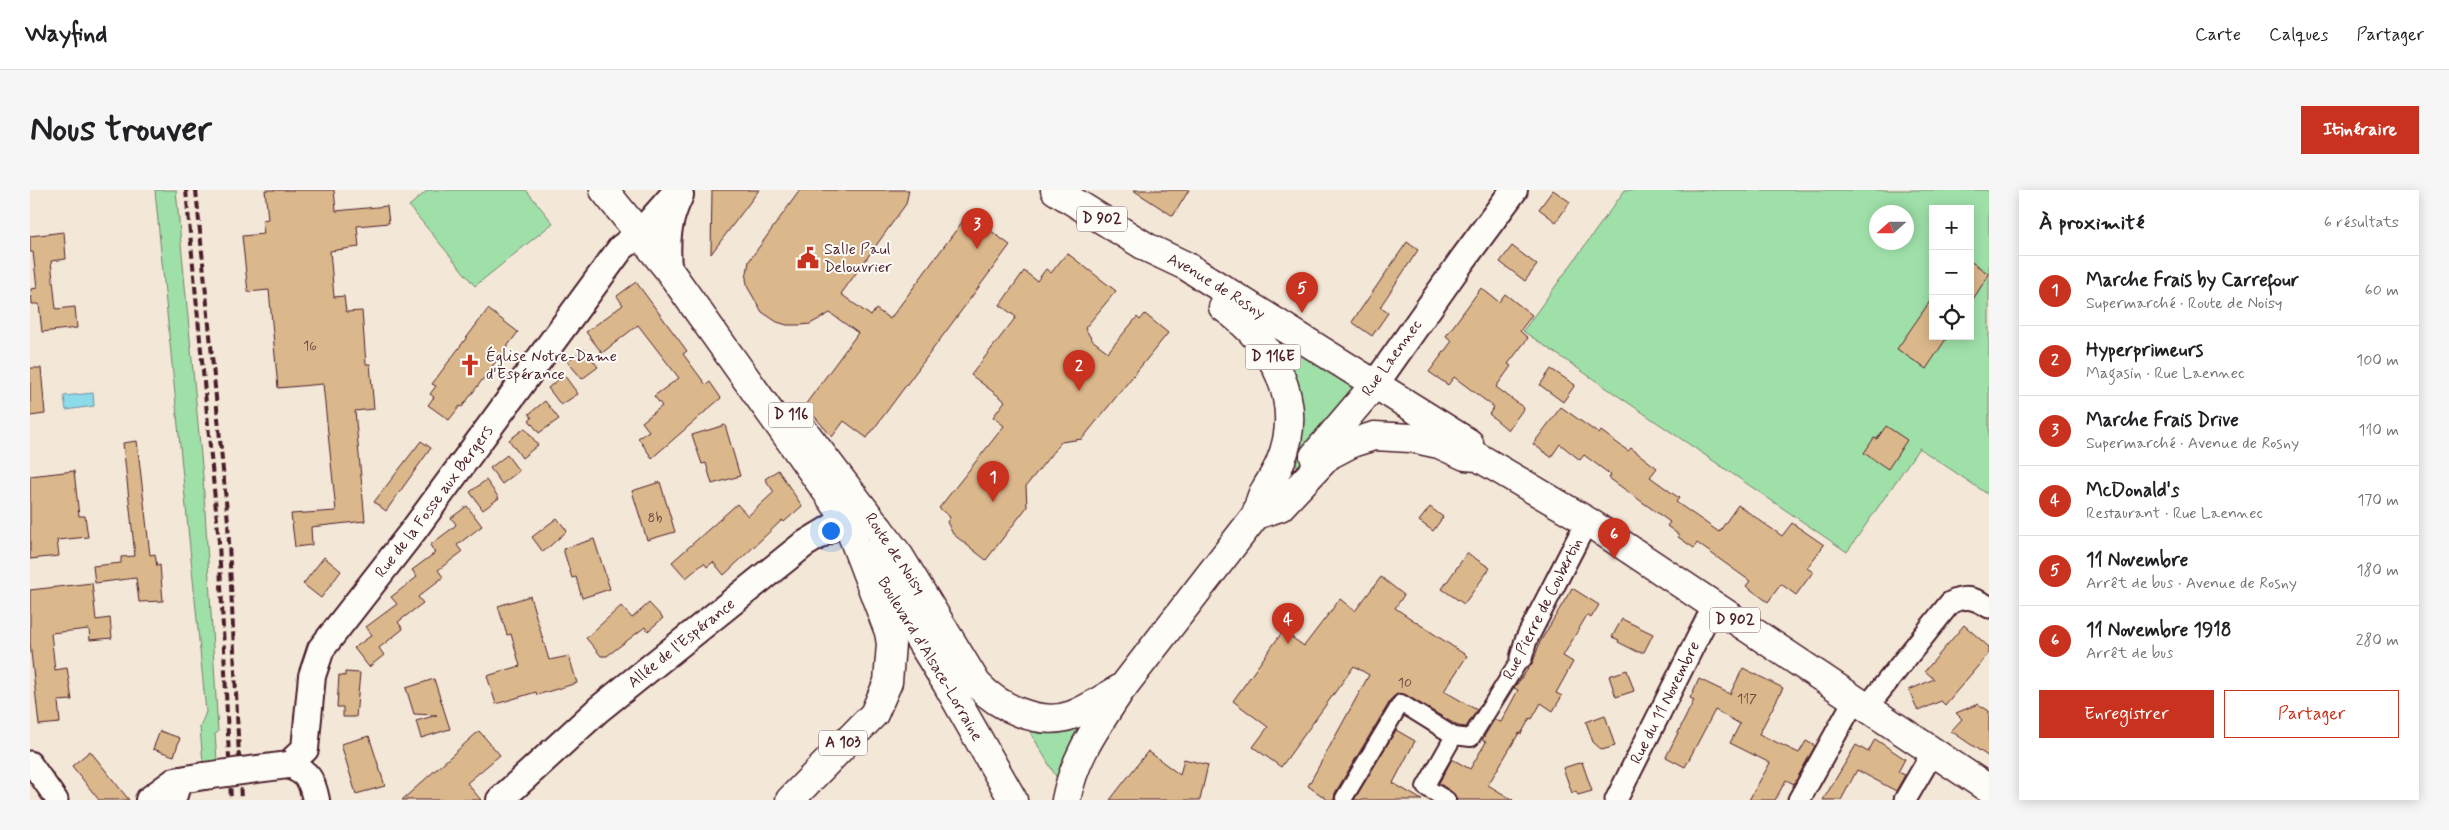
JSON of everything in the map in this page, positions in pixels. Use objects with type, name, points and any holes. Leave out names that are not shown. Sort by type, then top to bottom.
[{"type":"main road","name":"Route de Noisy","points":[[604,190],[668,269],[846,519]]},
{"type":"main road","name":"Avenue de Rosny","points":[[1055,190],[1148,248],[1186,266],[1218,288],[1376,384]]},
{"type":"main road","name":"Rue Laennec","points":[[1148,248],[1182,277],[1240,319],[1273,357],[1284,385],[1287,406],[1287,430],[1280,463],[1264,491],[1256,515]]},
{"type":"main road","name":"Route de Noisy","points":[[697,311],[718,320],[763,381],[836,470],[900,557],[977,684],[988,696],[1011,708],[1035,717],[1051,719],[1071,716],[1123,687]]},
{"type":"main road","name":"Rue Laennec","points":[[1123,687],[1256,515],[1274,503],[1376,384]]},
{"type":"main road","points":[[1376,384],[1386,415],[1403,436]]},
{"type":"main road","name":"D 902","points":[[1376,384],[1471,444],[1478,457]]},
{"type":"main road","points":[[1256,515],[1280,507],[1329,455],[1352,443],[1374,436],[1403,436]]},
{"type":"main road","name":"D 902","points":[[1403,436],[1438,444],[1465,456],[1478,457],[1587,521],[1989,788]]},
{"type":"main road","name":"A 103","points":[[790,800],[874,714],[888,682],[891,644],[889,632],[846,519]]},
{"type":"main road","name":"Boulevard d'Alsace-Lorraine","points":[[846,519],[1014,800]]},
{"type":"main road","points":[[1066,800],[1071,774],[1078,759],[1123,687]]},
{"type":"street","name":"Rue de la Fosse aux Bergers","points":[[288,765],[305,749],[312,676],[321,648],[413,531],[621,248],[640,233],[678,190]]},
{"type":"street","points":[[668,269],[666,241],[671,215],[682,190]]},
{"type":"street","name":"Rue Laennec","points":[[1376,384],[1514,190]]},
{"type":"street","points":[[846,519],[861,520],[878,528]]},
{"type":"street","name":"Allée de l'Espérance","points":[[500,800],[631,684],[802,546],[846,519]]},
{"type":"street","name":"Rue Pierre de Coubertin","points":[[1454,736],[1471,738],[1521,658],[1526,640],[1587,521]]},
{"type":"street","points":[[1799,800],[1861,703],[1950,603],[1962,598],[1971,598],[1989,607]]},
{"type":"street","name":"Rue du 11 Novembre","points":[[1616,800],[1714,605]]},
{"type":"street","points":[[1344,798],[1401,703],[1454,736],[1425,787],[1447,800]]},
{"type":"street","points":[[1905,800],[1933,752]]},
{"type":"street","points":[[30,762],[58,800]]},
{"type":"street","points":[[149,800],[175,781],[187,788],[288,765],[307,774],[312,781],[316,800]]},
{"type":"green space","points":[[155,190],[176,190],[203,477],[218,732],[215,734],[217,761],[203,763],[200,727],[206,712]]},
{"type":"green space","points":[[428,190],[526,190],[553,223],[475,286],[409,206]]},
{"type":"green space","points":[[1625,190],[1989,190],[1989,495],[1919,448],[1847,552],[1523,331]]},
{"type":"green space","points":[[1277,339],[1364,393],[1298,467],[1296,464],[1301,415],[1299,400],[1292,369]]},
{"type":"green space","points":[[1091,720],[1058,780],[1025,723]]},
{"type":"water","points":[[93,393],[94,406],[66,410],[64,396]]},
{"type":"building","points":[[265,190],[334,190],[336,211],[387,206],[389,223],[357,226],[359,247],[330,251],[334,297],[344,296],[346,312],[362,311],[366,364],[370,364],[374,409],[355,411],[365,521],[311,527],[312,545],[295,547],[291,514],[336,511],[323,384],[278,388],[269,290],[248,292],[242,236],[264,234],[262,220],[268,219]]},
{"type":"building","points":[[712,190],[759,190],[711,254]]},
{"type":"building","points":[[800,190],[909,190],[906,204],[841,294],[871,316],[876,309],[890,319],[968,214],[1010,245],[867,438],[844,421],[832,437],[805,405],[858,333],[830,313],[810,324],[787,325],[777,322],[762,312],[748,288],[746,279],[749,261]]},
{"type":"building","points":[[1133,190],[1189,190],[1173,216]]},
{"type":"building","points":[[1553,190],[1570,202],[1556,222],[1539,209]]},
{"type":"building","points":[[64,232],[66,259],[51,261],[56,309],[75,307],[77,328],[42,332],[39,304],[32,304],[31,289],[37,288],[33,252],[30,252],[30,236]]},
{"type":"building","points":[[1407,242],[1418,250],[1380,307],[1388,313],[1372,336],[1352,322]]},
{"type":"building","points":[[1512,246],[1537,265],[1525,281],[1500,262]]},
{"type":"building","points":[[1067,253],[1116,291],[1085,328],[1092,340],[1108,352],[1137,317],[1140,320],[1145,314],[1168,333],[1082,439],[1061,442],[1026,486],[1027,507],[986,560],[953,534],[947,522],[950,517],[939,508],[1004,426],[993,417],[1005,401],[971,375],[1016,317],[1000,305],[1024,271],[1037,281],[1046,269],[1051,273]]},
{"type":"building","points":[[1974,264],[1989,274],[1974,298]]},
{"type":"building","points":[[636,282],[687,351],[683,354],[706,385],[710,382],[721,398],[652,458],[638,438],[649,431],[642,422],[662,406],[654,396],[679,378],[638,325],[602,353],[586,332],[623,305],[617,296]]},
{"type":"building","points":[[1481,288],[1499,302],[1505,294],[1532,315],[1520,331],[1528,338],[1508,364],[1511,366],[1496,387],[1524,408],[1508,430],[1489,414],[1494,407],[1454,377],[1448,385],[1429,372],[1452,341],[1446,336]]},
{"type":"building","points":[[1929,303],[1929,340],[1945,340],[1926,369],[1897,349]]},
{"type":"building","name":"Église Notre-Dame d'Espérance","points":[[488,309],[518,332],[462,407],[460,406],[449,420],[428,405],[434,397],[430,394],[436,386],[432,384]]},
{"type":"building","points":[[584,349],[598,367],[582,379],[567,361]]},
{"type":"building","points":[[30,368],[41,368],[45,414],[30,416]]},
{"type":"building","points":[[1551,369],[1575,385],[1563,402],[1540,385]]},
{"type":"building","points":[[564,375],[578,394],[561,405],[548,388]]},
{"type":"building","points":[[545,401],[559,419],[539,433],[529,420],[532,418],[529,414]]},
{"type":"building","points":[[1561,407],[1599,434],[1601,431],[1628,451],[1631,448],[1657,468],[1650,477],[1679,498],[1676,502],[1719,532],[1738,505],[1782,536],[1792,523],[1824,545],[1807,568],[1813,572],[1796,595],[1781,584],[1768,602],[1746,586],[1750,581],[1697,543],[1694,548],[1678,537],[1679,535],[1667,526],[1670,522],[1609,478],[1611,475],[1584,455],[1580,460],[1560,444],[1551,457],[1533,444]]},
{"type":"building","points":[[725,425],[740,476],[712,484],[706,463],[702,464],[692,435]]},
{"type":"building","points":[[1886,426],[1907,440],[1888,469],[1864,453],[1874,438],[1877,439]]},
{"type":"building","points":[[525,428],[538,445],[522,458],[509,440]]},
{"type":"building","points":[[137,441],[150,555],[155,554],[157,566],[160,565],[163,601],[139,602],[136,578],[95,583],[93,566],[121,563],[121,557],[135,556],[123,443]]},
{"type":"building","points":[[421,441],[431,448],[386,511],[374,502]]},
{"type":"building","points":[[507,455],[519,471],[502,484],[490,468]]},
{"type":"building","points":[[778,470],[802,506],[784,522],[782,520],[724,575],[713,562],[707,567],[704,563],[686,578],[672,562],[737,504],[748,516],[774,492],[765,479]]},
{"type":"building","points":[[74,471],[79,516],[85,516],[88,537],[57,540],[59,556],[30,559],[30,476]]},
{"type":"building","points":[[486,480],[499,498],[483,510],[470,492]]},
{"type":"building","points":[[660,482],[675,532],[647,540],[632,491]]},
{"type":"building","points":[[467,506],[482,526],[457,545],[462,552],[438,570],[443,577],[418,597],[423,603],[398,622],[403,629],[379,648],[384,655],[369,667],[354,648],[372,635],[366,627],[397,604],[391,597],[417,577],[412,570],[435,553],[430,545],[454,527],[456,524],[451,518]]},
{"type":"building","points":[[1430,507],[1443,517],[1433,531],[1419,521]]},
{"type":"building","points":[[557,518],[567,531],[543,552],[532,537]]},
{"type":"building","points":[[594,539],[610,589],[582,598],[576,577],[572,578],[563,549]]},
{"type":"building","points":[[1467,553],[1490,568],[1464,604],[1442,589]]},
{"type":"building","points":[[324,557],[341,571],[321,598],[303,584]]},
{"type":"building","points":[[1381,577],[1404,595],[1395,608],[1467,656],[1444,691],[1477,710],[1466,727],[1458,726],[1406,695],[1398,693],[1392,698],[1335,793],[1334,800],[1328,800],[1308,786],[1369,675],[1354,666],[1281,767],[1253,747],[1268,727],[1233,701],[1283,631],[1304,646],[1340,599],[1355,611]]},
{"type":"building","points":[[92,583],[96,620],[110,618],[112,638],[90,640],[89,629],[51,633],[55,670],[67,668],[72,700],[58,701],[60,723],[39,725],[30,643],[30,590]]},
{"type":"building","points":[[1572,588],[1599,605],[1591,618],[1587,615],[1563,656],[1573,662],[1556,693],[1562,696],[1553,711],[1541,703],[1521,734],[1519,733],[1488,785],[1513,800],[1457,800],[1452,792],[1439,783],[1452,759],[1470,769],[1486,742],[1482,740],[1494,720],[1501,722],[1518,690],[1514,688],[1533,662],[1540,642]]},
{"type":"building","points":[[530,596],[549,660],[569,656],[577,683],[537,695],[536,692],[496,704],[487,676],[520,666],[511,634],[507,635],[498,606]]},
{"type":"building","points":[[649,603],[663,618],[648,631],[645,627],[607,656],[601,656],[586,638],[621,606],[632,618]]},
{"type":"building","points":[[1622,619],[1653,634],[1644,652],[1638,652],[1612,637]]},
{"type":"building","points":[[1964,625],[1989,647],[1989,653],[1945,705],[1941,701],[1918,711],[1909,690],[1934,679],[1925,671]]},
{"type":"building","points":[[1743,668],[1783,688],[1759,734],[1799,753],[1806,741],[1815,746],[1794,784],[1786,780],[1775,800],[1749,800],[1770,763],[1730,743],[1740,724],[1715,710],[1685,767],[1666,757],[1694,700],[1690,698],[1699,679],[1730,694]]},
{"type":"building","points":[[1627,670],[1634,691],[1616,697],[1609,676]]},
{"type":"building","points":[[345,672],[360,673],[356,717],[343,717],[343,707],[337,707],[339,675],[345,676]]},
{"type":"building","points":[[434,679],[450,729],[421,738],[416,721],[437,715],[414,714],[406,688]]},
{"type":"building","points":[[1978,704],[1989,711],[1989,757],[1951,731],[1962,719],[1956,713]]},
{"type":"building","points":[[1605,715],[1615,746],[1602,750],[1593,742],[1586,722]]},
{"type":"building","points":[[1396,730],[1415,741],[1393,783],[1422,800],[1354,800]]},
{"type":"building","points":[[160,731],[180,738],[174,756],[153,749]]},
{"type":"building","points":[[479,731],[500,755],[467,783],[481,800],[402,800]]},
{"type":"building","points":[[369,736],[385,786],[356,794],[341,744]]},
{"type":"building","points":[[1875,739],[1905,759],[1898,772],[1905,775],[1896,791],[1857,770],[1841,800],[1823,800],[1856,745],[1868,752]]},
{"type":"building","points":[[90,751],[129,800],[99,800],[72,766]]},
{"type":"building","points":[[1148,751],[1180,775],[1184,759],[1208,765],[1200,800],[1110,800]]},
{"type":"building","points":[[1582,762],[1592,791],[1578,795],[1576,791],[1572,793],[1563,768]]},
{"type":"railway","points":[[186,190],[219,542],[231,800]]},
{"type":"railway","points":[[196,190],[228,522],[241,800]]},
{"type":"place","name":"Marche Frais Drive","points":[[977,249]]},
{"type":"place","name":"Salle Paul Delouvrier","points":[[808,258]]},
{"type":"place","name":"11 Novembre","points":[[1302,313]]},
{"type":"place","name":"Église Notre-Dame d'Espérance","points":[[470,365]]},
{"type":"place","name":"Hyperprimeurs","points":[[1079,391]]},
{"type":"place","name":"Marche Frais by Carrefour","points":[[993,502]]},
{"type":"place","name":"11 Novembre 1918","points":[[1614,559]]},
{"type":"place","name":"McDonald's","points":[[1288,644]]}]
